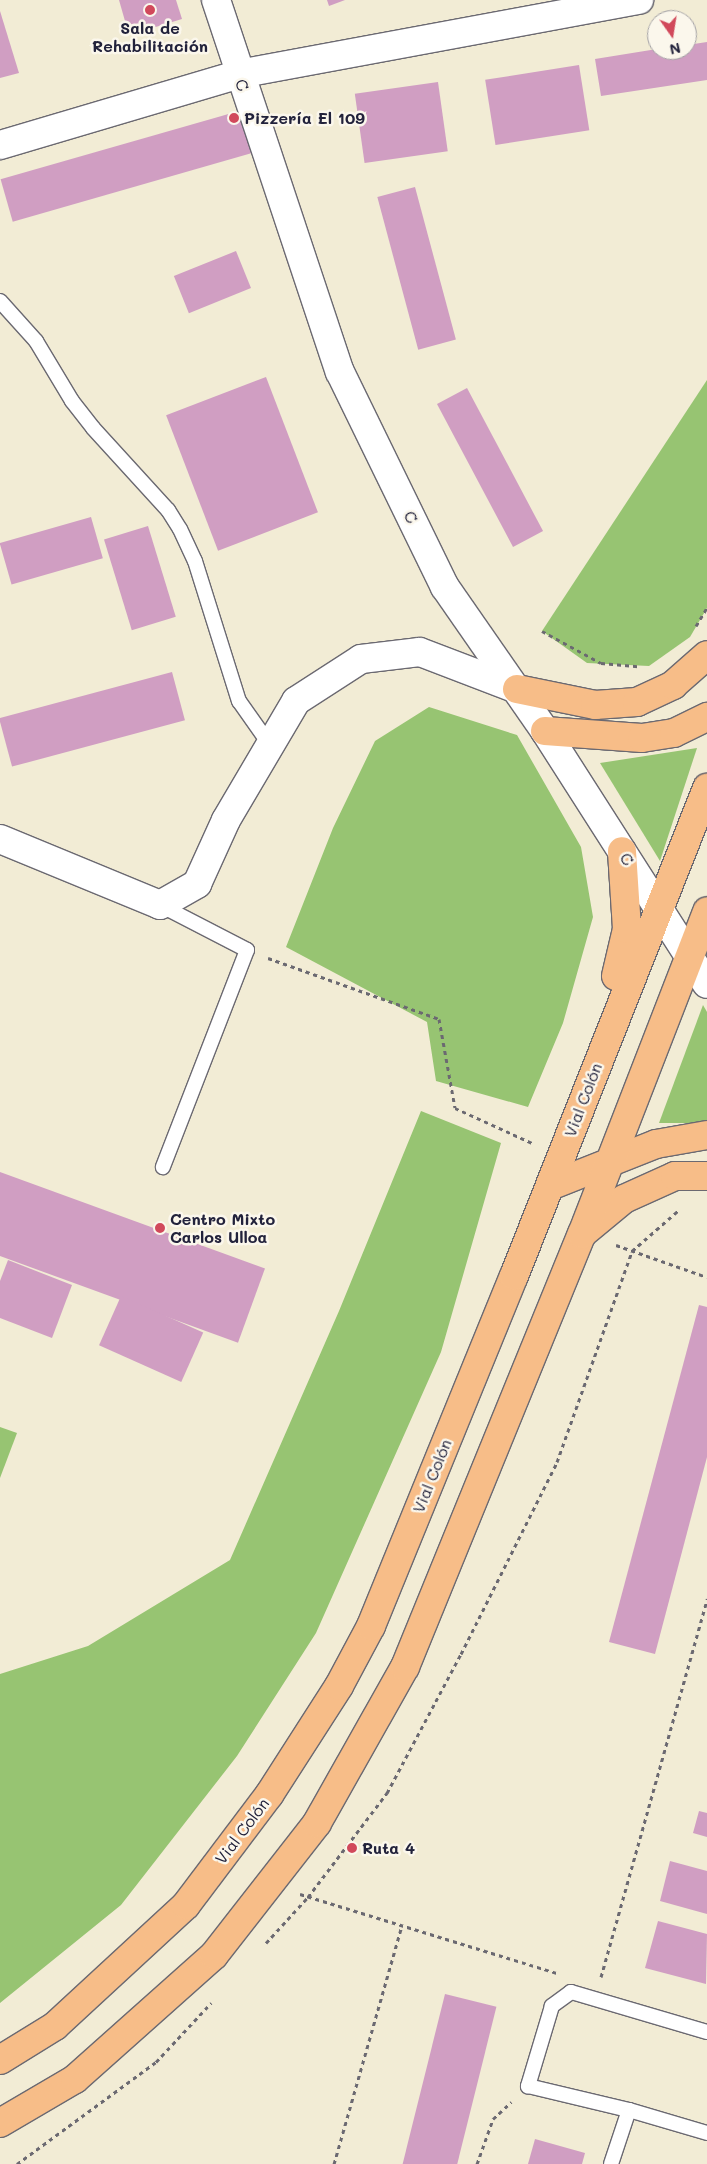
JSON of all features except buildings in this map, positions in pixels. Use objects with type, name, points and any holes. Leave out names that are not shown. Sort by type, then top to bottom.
[{"type":"main road","points":[[517,689],[595,705],[637,702],[672,685],[707,655]]},
{"type":"main road","points":[[545,731],[642,738],[674,733],[707,717]]},
{"type":"main road","name":"Vial Colón","points":[[0,2060],[55,2026],[186,1905],[269,1795],[339,1686],[371,1626],[550,1186],[707,788]]},
{"type":"main road","points":[[593,1073],[627,929],[622,851]]},
{"type":"main road","points":[[0,2123],[82,2072],[214,1955],[317,1824],[404,1667],[582,1234],[707,911]]},
{"type":"main road","points":[[550,1186],[608,1165],[656,1144],[707,1135]]},
{"type":"main road","points":[[582,1234],[624,1198],[675,1176],[707,1176]]},
{"type":"street","name":"C","points":[[216,0],[239,74],[340,372],[445,587],[545,731],[659,907],[688,958],[707,984]]},
{"type":"street","points":[[0,145],[239,74],[638,0]]},
{"type":"street","points":[[0,839],[160,905],[197,884],[226,820],[296,701],[361,659],[420,652],[517,689]]},
{"type":"lane","points":[[0,301],[36,341],[72,401],[93,428],[168,510],[180,529],[194,561],[239,701],[270,745]]},
{"type":"lane","points":[[160,905],[247,950],[164,1167]]},
{"type":"lane","points":[[707,2032],[571,1992],[552,2006],[528,2086],[629,2110],[707,2133]]},
{"type":"lane","points":[[611,2164],[629,2110]]},
{"type":"path","points":[[694,630],[707,608]]},
{"type":"path","points":[[542,631],[601,663],[640,666]]},
{"type":"path","points":[[247,950],[439,1019],[455,1108],[532,1143]]},
{"type":"path","points":[[582,1234],[707,1277]]},
{"type":"path","points":[[595,1999],[707,1599]]},
{"type":"path","points":[[268,1885],[559,1974],[571,1992]]},
{"type":"path","points":[[334,2164],[402,1926]]},
{"type":"path","points":[[478,2164],[493,2119],[528,2086]]},
{"type":"green space","points":[[707,380],[707,608],[690,637],[649,666],[587,663],[542,631]]},
{"type":"green space","points":[[429,707],[517,735],[581,847],[593,917],[563,1023],[528,1107],[436,1081],[427,1022],[286,947],[333,828],[375,741]]},
{"type":"green space","points":[[697,748],[660,861],[600,763]]},
{"type":"green space","points":[[703,1005],[707,1012],[707,1123],[659,1123]]},
{"type":"green space","points":[[421,1111],[501,1143],[441,1352],[316,1633],[237,1756],[121,1905],[0,2003],[0,1674],[88,1646],[230,1560],[339,1311]]},
{"type":"green space","points":[[0,1427],[17,1433],[0,1478]]},
{"type":"place","name":"Sala de Rehabilitación","points":[[150,10]]},
{"type":"place","name":"Pizzería El 109","points":[[234,118]]},
{"type":"place","name":"Centro Mixto Carlos Ulloa","points":[[160,1228]]},
{"type":"place","name":"Ruta 4","points":[[352,1848]]}]
